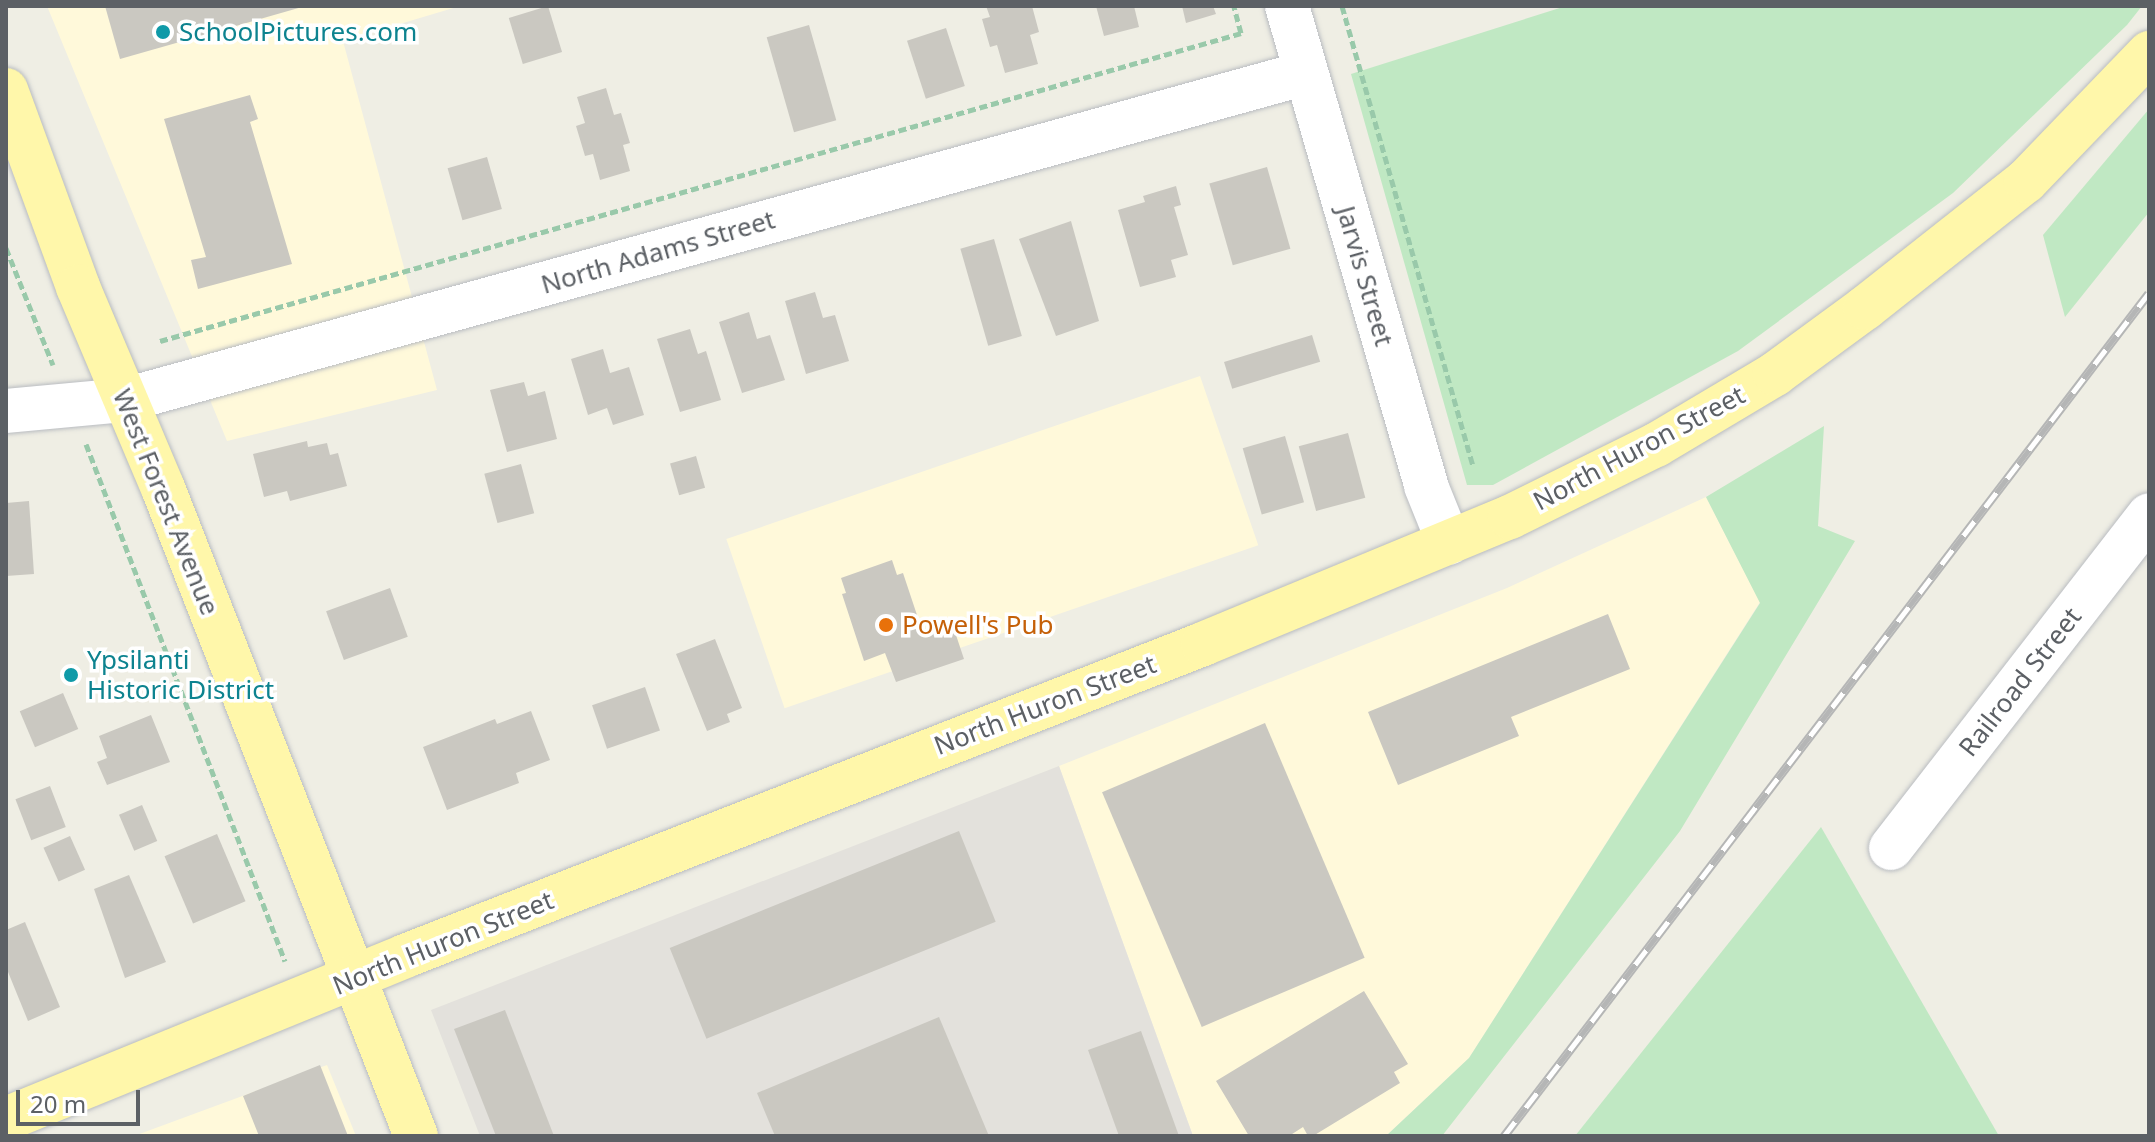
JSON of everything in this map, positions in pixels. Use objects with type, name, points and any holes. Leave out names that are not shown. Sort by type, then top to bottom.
[{"type":"main road","name":"North Huron Street","points":[[6,1119],[354,977],[1203,644],[1510,517],[1656,445],[1775,374],[1865,308],[2026,181],[2149,53]]},
{"type":"main road","name":"West Forest Avenue","points":[[6,90],[78,287],[416,1136]]},
{"type":"street","name":"Jarvis Street","points":[[1287,6],[1426,486],[1449,543]]},
{"type":"street","name":"North Adams Street","points":[[6,411],[125,400],[1306,73]]},
{"type":"street","name":"Railroad Street","points":[[1891,848],[2149,515]]},
{"type":"path","points":[[160,341],[1241,33],[1234,6]]},
{"type":"path","points":[[1342,6],[1473,467]]},
{"type":"path","points":[[6,248],[33,315]]},
{"type":"path","points":[[89,454],[286,966]]},
{"type":"shaded area","points":[[47,6],[460,6],[343,41],[437,390],[227,441]]},
{"type":"shaded area","points":[[1200,376],[1258,545],[785,708],[726,539]]},
{"type":"shaded area","points":[[1706,497],[1760,602],[1469,1058],[1386,1136],[1193,1136],[1059,766],[1507,588]]},
{"type":"shaded area","points":[[1059,766],[1193,1136],[480,1136],[431,1010]]},
{"type":"shaded area","points":[[327,1065],[356,1136],[134,1136]]},
{"type":"green space","points":[[1566,6],[2142,6],[2127,25],[1953,193],[1738,351],[1493,485],[1467,485],[1351,74]]},
{"type":"green space","points":[[2149,109],[2149,212],[2065,317],[2043,235]]},
{"type":"green space","points":[[1824,426],[1818,526],[1855,541],[1680,831],[1442,1136],[1386,1136],[1469,1058],[1760,603],[1706,497]]},
{"type":"green space","points":[[1821,827],[1999,1136],[1575,1136]]},
{"type":"building","name":"SchoolPictures.com","points":[[105,6],[302,6],[302,7],[120,59]]},
{"type":"building","points":[[548,6],[562,52],[523,64],[509,18]]},
{"type":"building","points":[[986,6],[1032,6],[1039,32],[1030,35],[1038,64],[1005,73],[997,45],[990,47],[982,19],[990,17]]},
{"type":"building","points":[[1096,6],[1134,6],[1139,27],[1104,36]]},
{"type":"building","points":[[1182,6],[1213,6],[1216,14],[1186,23]]},
{"type":"building","points":[[809,25],[836,120],[794,132],[767,37]]},
{"type":"building","points":[[946,28],[965,86],[926,99],[907,41]]},
{"type":"building","points":[[606,88],[614,115],[621,113],[630,143],[623,145],[630,171],[600,180],[593,154],[585,156],[576,126],[585,123],[577,97]]},
{"type":"building","points":[[250,95],[258,119],[250,122],[292,264],[198,289],[191,260],[206,257],[164,119]]},
{"type":"building","points":[[487,157],[502,209],[462,220],[448,168]]},
{"type":"building","points":[[1267,167],[1290,249],[1233,265],[1209,184]]},
{"type":"building","points":[[1176,186],[1181,205],[1174,207],[1188,255],[1171,260],[1176,277],[1140,287],[1118,210],[1145,202],[1143,196]]},
{"type":"building","points":[[1071,221],[1099,321],[1056,336],[1019,239]]},
{"type":"building","points":[[994,239],[1022,336],[988,346],[960,249]]},
{"type":"building","points":[[815,292],[823,318],[835,315],[849,361],[806,374],[785,301]]},
{"type":"building","points":[[749,312],[757,339],[770,335],[785,380],[742,393],[719,322]]},
{"type":"building","points":[[690,329],[698,354],[706,351],[721,400],[680,412],[657,339]]},
{"type":"building","points":[[1312,335],[1320,362],[1232,389],[1224,362]]},
{"type":"building","points":[[603,349],[610,373],[629,367],[644,415],[613,425],[607,408],[588,415],[571,359]]},
{"type":"building","points":[[524,382],[528,396],[545,391],[557,439],[507,452],[490,390]]},
{"type":"building","points":[[1348,433],[1365,498],[1316,511],[1299,446]]},
{"type":"building","points":[[1285,436],[1304,502],[1262,514],[1243,448]]},
{"type":"building","points":[[307,441],[308,447],[327,443],[330,455],[338,453],[347,486],[290,501],[287,491],[264,497],[253,454]]},
{"type":"building","points":[[696,456],[705,488],[679,495],[670,463]]},
{"type":"building","points":[[521,464],[534,513],[497,523],[484,474]]},
{"type":"building","points":[[29,501],[34,574],[6,576],[6,503]]},
{"type":"building","name":"Powell's Pub","points":[[892,560],[897,575],[903,573],[922,630],[951,620],[964,659],[896,682],[885,653],[864,661],[842,594],[846,593],[841,578]]},
{"type":"building","points":[[390,588],[408,637],[344,660],[326,611]]},
{"type":"building","points":[[1608,614],[1630,669],[1511,717],[1519,736],[1398,785],[1368,712]]},
{"type":"building","points":[[715,639],[742,708],[727,714],[730,722],[707,731],[676,654]]},
{"type":"building","points":[[645,687],[660,730],[607,749],[592,705]]},
{"type":"building","points":[[63,693],[78,729],[35,747],[20,711]]},
{"type":"building","points":[[531,711],[550,760],[516,773],[519,783],[447,810],[423,747],[495,719],[497,724]]},
{"type":"building","points":[[151,715],[170,762],[107,785],[97,762],[107,758],[99,736]]},
{"type":"building","points":[[1265,723],[1365,958],[1202,1027],[1102,792]]},
{"type":"building","points":[[50,786],[66,827],[31,840],[15,799]]},
{"type":"building","points":[[142,805],[157,841],[134,851],[119,815]]},
{"type":"building","points":[[959,831],[996,922],[706,1039],[670,948]]},
{"type":"building","points":[[217,834],[246,901],[193,923],[165,856]]},
{"type":"building","points":[[70,836],[85,870],[59,882],[44,848]]},
{"type":"building","points":[[129,875],[166,962],[125,978],[94,889]]},
{"type":"building","points":[[25,922],[60,1007],[28,1021],[6,967],[6,930]]},
{"type":"building","points":[[1364,991],[1408,1064],[1394,1072],[1400,1083],[1313,1136],[1308,1136],[1303,1127],[1289,1136],[1249,1136],[1216,1081]]},
{"type":"building","points":[[505,1010],[554,1136],[496,1136],[454,1029]]},
{"type":"building","points":[[939,1017],[989,1136],[775,1136],[757,1093]]},
{"type":"building","points":[[1141,1031],[1179,1136],[1119,1136],[1088,1050]]},
{"type":"building","points":[[320,1065],[348,1136],[259,1136],[243,1096]]},
{"type":"railway","points":[[1504,1136],[2149,293]]},
{"type":"place","name":"SchoolPictures.com","points":[[163,32]]},
{"type":"place","name":"Powell's Pub","points":[[886,625]]},
{"type":"place","name":"Ypsilanti Historic District","points":[[71,675]]}]
